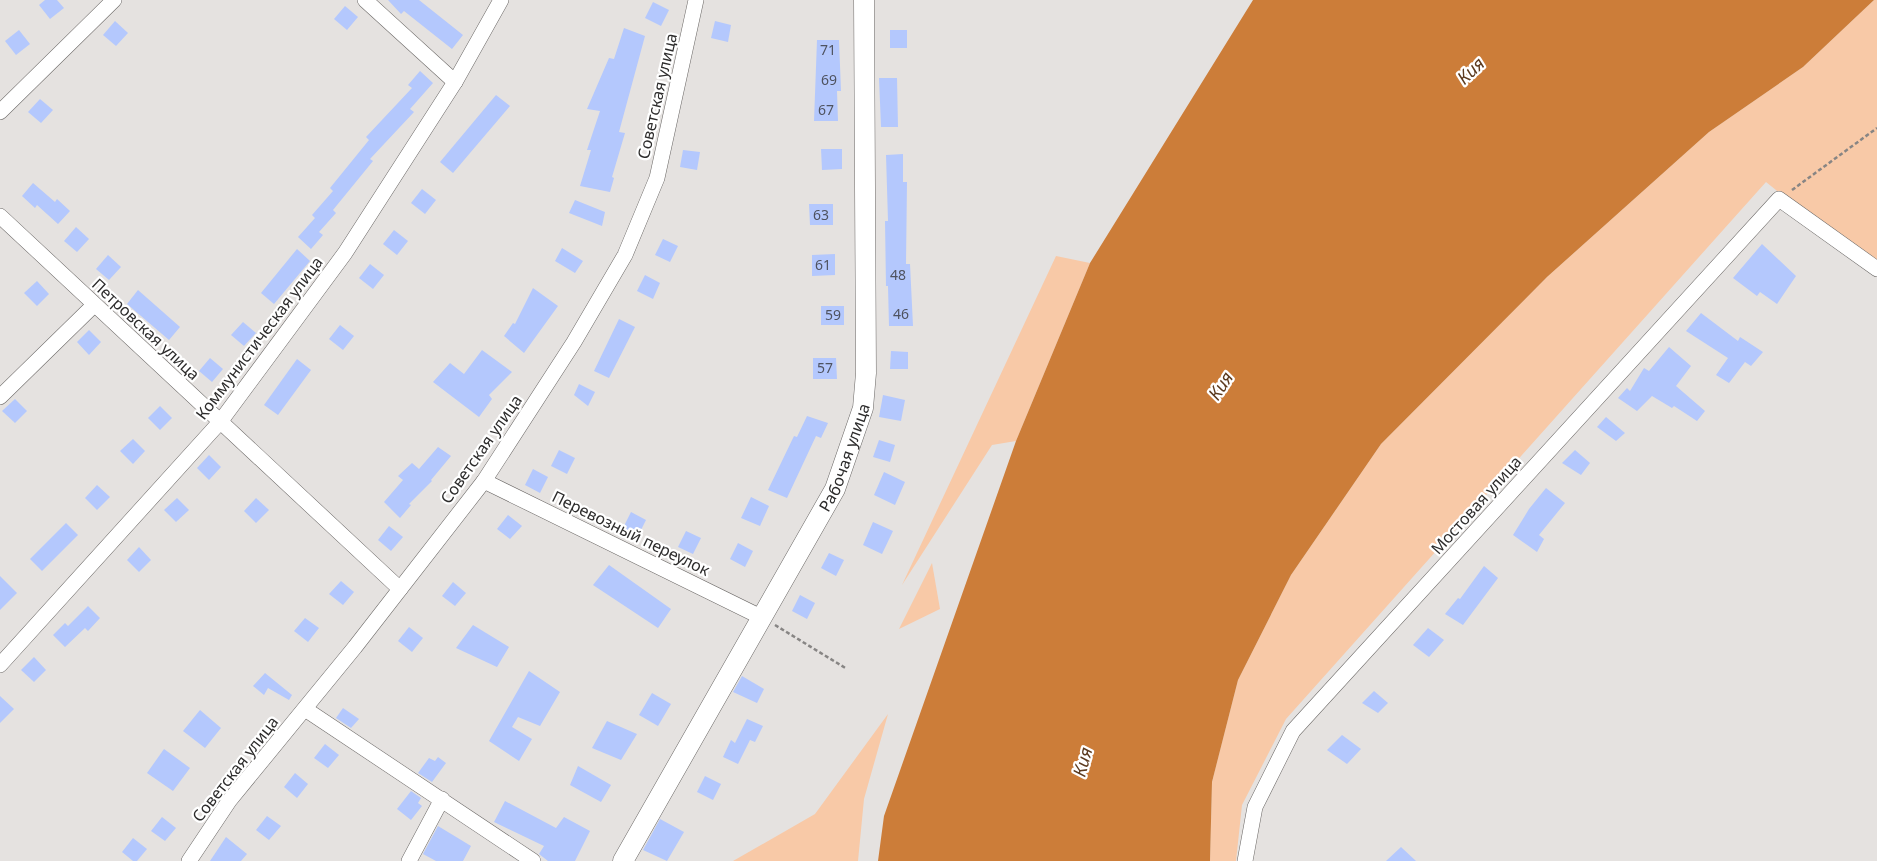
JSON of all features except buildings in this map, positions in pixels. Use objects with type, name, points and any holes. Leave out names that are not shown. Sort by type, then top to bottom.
[{"type":"main road","name":"Рабочая улица","points":[[623,861],[835,489],[863,408],[866,373],[864,0]]},
{"type":"street","points":[[0,112],[114,0]]},
{"type":"street","points":[[365,0],[455,82]]},
{"type":"street","name":"Коммунистическая улица","points":[[0,664],[220,422],[345,253],[455,82],[501,0]]},
{"type":"street","name":"Советская улица","points":[[188,861],[229,801],[400,589],[484,481],[574,342],[625,255],[657,178],[696,0]]},
{"type":"street","points":[[1779,199],[1877,268]]},
{"type":"street","name":"Мостовая улица","points":[[1245,861],[1255,807],[1293,731],[1779,199]]},
{"type":"street","name":"Петровская улица","points":[[0,216],[400,589]]},
{"type":"street","points":[[0,397],[94,305]]},
{"type":"street","name":"Перевозный переулок","points":[[484,481],[763,618]]},
{"type":"street","points":[[304,709],[533,861]]},
{"type":"street","points":[[409,861],[442,799]]},
{"type":"path","points":[[1779,199],[1812,177],[1877,128]]},
{"type":"path","points":[[763,618],[847,669]]},
{"type":"shaded area","points":[[1874,0],[1877,0],[1877,272],[1766,182],[1286,719],[1242,805],[1236,861],[1210,861],[1212,782],[1238,680],[1291,575],[1381,444],[1547,277],[1709,132],[1803,67]]},
{"type":"shaded area","points":[[1056,256],[1090,263],[1016,441],[992,445],[902,585]]},
{"type":"shaded area","points":[[932,563],[940,609],[899,629]]},
{"type":"shaded area","points":[[888,714],[864,799],[858,861],[733,861],[815,814]]},
{"type":"water","name":"Кия","points":[[1253,0],[1874,0],[1803,67],[1709,132],[1547,277],[1381,444],[1291,575],[1238,680],[1212,782],[1210,861],[878,861],[884,816],[1016,441],[1090,263]]}]
